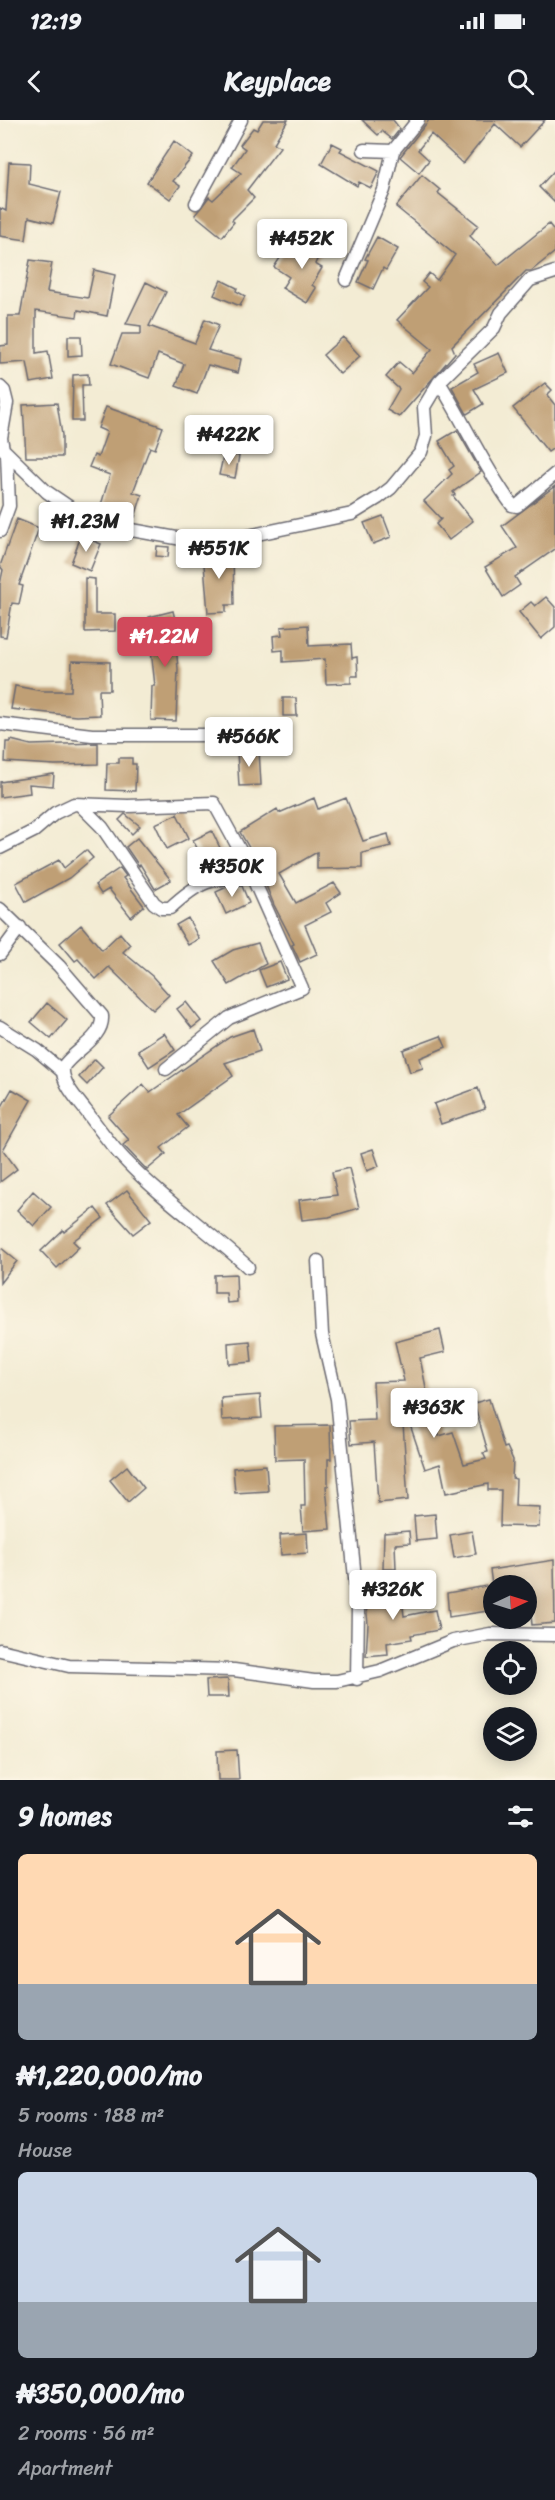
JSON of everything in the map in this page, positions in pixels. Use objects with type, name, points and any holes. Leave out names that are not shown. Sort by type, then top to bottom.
[{"type":"street","points":[[196,203],[241,120]]},
{"type":"street","points":[[346,280],[384,190],[393,151],[418,120]]},
{"type":"street","points":[[364,150],[393,151]]},
{"type":"street","points":[[6,454],[56,498],[72,508],[115,527],[178,540],[220,543],[352,514],[392,488],[421,452],[426,436],[424,407],[439,382],[494,328],[501,313],[530,280],[555,272]]},
{"type":"street","points":[[439,382],[472,437],[495,483],[512,505],[517,506],[555,474]]},
{"type":"street","points":[[0,387],[4,392],[1,438],[6,454],[9,506],[0,531]]},
{"type":"street","points":[[0,724],[93,735],[250,735]]},
{"type":"street","points":[[0,848],[42,826],[66,806],[214,803],[253,878],[302,988],[229,1018],[166,1069]]},
{"type":"street","points":[[81,806],[102,827],[154,903],[161,908],[170,909],[190,889],[209,880],[222,877],[253,878]]},
{"type":"street","points":[[0,909],[59,966],[102,1016],[102,1022],[91,1040],[66,1063],[63,1072],[64,1079],[81,1105],[125,1160],[161,1195],[206,1228],[248,1267]]},
{"type":"street","points":[[0,954],[20,927]]},
{"type":"street","points":[[0,1027],[37,1050],[63,1072]]},
{"type":"street","points":[[318,1261],[322,1334],[337,1399],[358,1608],[357,1679]]},
{"type":"street","points":[[0,1650],[69,1666],[234,1670],[314,1681],[357,1679],[453,1641],[490,1634],[555,1635]]},
{"type":"building","points":[[263,120],[288,120],[274,143],[280,147],[247,190],[254,198],[232,220],[234,222],[222,237],[195,215],[209,197],[213,200],[241,173],[232,167],[245,149],[240,145],[253,128],[257,130]]},
{"type":"building","points":[[362,120],[393,120],[400,129],[392,139],[382,131],[378,135]]},
{"type":"building","points":[[429,120],[545,120],[520,147],[495,124],[463,164],[431,134],[418,150],[429,160],[419,173],[400,157]]},
{"type":"building","points":[[174,141],[193,156],[173,181],[180,186],[170,199],[147,182]]},
{"type":"building","points":[[332,143],[342,148],[340,151],[379,171],[371,188],[359,182],[357,186],[321,164]]},
{"type":"building","points":[[9,162],[30,163],[29,184],[61,192],[53,223],[29,217],[26,240],[0,236],[0,208],[6,211]]},
{"type":"building","points":[[555,170],[555,203],[539,187]]},
{"type":"building","points":[[422,175],[440,190],[438,193],[478,225],[470,236],[498,265],[549,224],[555,232],[555,252],[531,271],[526,271],[452,346],[455,353],[399,417],[387,410],[399,389],[386,377],[399,362],[412,373],[432,349],[397,320],[428,287],[422,282],[429,273],[437,280],[455,255],[396,207]]},
{"type":"building","points":[[310,236],[325,243],[315,264],[322,268],[312,285],[316,288],[307,303],[282,288],[289,277],[274,267],[286,249],[299,259]]},
{"type":"building","points":[[377,237],[398,249],[386,270],[383,268],[373,289],[358,282],[368,260],[365,259]]},
{"type":"building","points":[[30,260],[52,263],[47,292],[88,298],[94,270],[115,275],[107,316],[78,310],[77,317],[36,311],[36,353],[48,351],[53,379],[31,383],[27,362],[0,364],[0,346],[8,345],[8,316],[20,316]]},
{"type":"building","points":[[221,280],[237,288],[236,291],[245,296],[240,306],[214,295]]},
{"type":"building","points":[[146,282],[166,292],[149,326],[195,343],[205,319],[219,325],[208,350],[241,359],[238,373],[208,365],[197,394],[176,386],[184,364],[158,354],[149,378],[111,364],[122,334],[141,334],[141,326],[126,324]]},
{"type":"building","points":[[68,336],[81,336],[82,355],[68,356]]},
{"type":"building","points":[[343,337],[360,356],[340,374],[323,355]]},
{"type":"building","points":[[499,353],[508,373],[474,389],[483,404],[467,414],[452,387],[478,372],[474,364]]},
{"type":"building","points":[[88,374],[89,385],[82,385],[83,421],[72,421],[73,375]]},
{"type":"building","points":[[545,383],[552,390],[547,395],[555,405],[555,447],[548,452],[513,408]]},
{"type":"building","points":[[57,403],[62,435],[62,457],[26,457],[23,405]]},
{"type":"building","points":[[106,407],[163,427],[155,449],[150,447],[133,492],[142,495],[135,517],[101,505],[110,475],[89,467],[94,455],[98,457],[107,432],[98,428]]},
{"type":"building","points":[[457,430],[481,472],[453,492],[455,495],[453,496],[473,521],[449,540],[436,524],[441,519],[424,501],[452,474],[449,470],[454,466],[439,441]]},
{"type":"building","points":[[224,453],[239,456],[235,478],[219,475]]},
{"type":"building","points":[[555,486],[555,549],[515,577],[520,585],[503,597],[485,567],[517,548],[502,526]]},
{"type":"building","points":[[383,516],[391,537],[373,544],[364,523]]},
{"type":"building","points":[[17,519],[39,528],[19,585],[23,586],[19,604],[12,603],[6,637],[0,636],[0,584],[3,570],[0,566]]},
{"type":"building","points":[[81,536],[101,544],[90,571],[71,563]]},
{"type":"building","points":[[157,546],[169,547],[168,557],[156,556]]},
{"type":"building","points":[[233,551],[234,605],[226,605],[226,612],[208,613],[203,552]]},
{"type":"building","points":[[85,578],[95,579],[95,614],[115,614],[115,631],[85,632]]},
{"type":"building","points":[[546,597],[555,607],[555,627],[541,639],[519,612],[531,602],[535,606]]},
{"type":"building","points":[[173,611],[178,632],[175,632],[178,669],[176,721],[151,720],[152,686],[155,686],[151,649],[156,648],[149,617]]},
{"type":"building","points":[[308,625],[309,646],[351,644],[352,658],[357,657],[358,676],[351,676],[351,683],[326,684],[325,659],[283,662],[283,650],[274,651],[273,636],[282,635],[281,627]]},
{"type":"building","points":[[72,661],[110,662],[110,690],[99,690],[100,715],[76,716],[11,709],[15,686],[42,691],[71,691]]},
{"type":"building","points":[[283,698],[296,698],[297,716],[283,716]]},
{"type":"building","points":[[11,740],[31,745],[98,743],[98,764],[55,765],[5,762],[6,742],[11,742]]},
{"type":"building","points":[[259,750],[261,785],[239,786],[237,751]]},
{"type":"building","points":[[119,758],[132,758],[132,764],[136,764],[135,791],[106,790],[107,763],[119,763]]},
{"type":"building","points":[[54,774],[53,786],[29,784],[30,793],[0,797],[0,782]]},
{"type":"building","points":[[314,798],[318,809],[346,798],[363,841],[388,834],[391,846],[362,853],[362,868],[317,869],[317,852],[279,874],[296,903],[334,883],[341,893],[326,903],[331,912],[305,925],[317,954],[300,962],[255,858],[240,832],[277,809],[279,813]]},
{"type":"building","points":[[125,814],[140,826],[132,834],[119,820]]},
{"type":"building","points":[[177,814],[189,838],[167,849],[155,824]]},
{"type":"building","points":[[212,831],[221,850],[203,860],[193,840]]},
{"type":"building","points":[[137,838],[171,880],[155,889],[140,864],[139,866],[126,847]]},
{"type":"building","points":[[86,850],[93,858],[69,878],[26,902],[16,883],[59,860],[64,868]]},
{"type":"building","points":[[120,868],[126,876],[123,878],[144,906],[131,917],[109,889],[101,894],[95,885]]},
{"type":"building","points":[[229,886],[242,886],[249,903],[226,914],[216,892]]},
{"type":"building","points":[[188,918],[199,939],[188,945],[176,925]]},
{"type":"building","points":[[81,925],[102,950],[120,933],[130,945],[123,952],[152,976],[169,995],[153,1010],[109,967],[96,979],[78,959],[75,961],[60,943]]},
{"type":"building","points":[[258,943],[266,964],[229,985],[214,961],[233,950]]},
{"type":"building","points":[[280,962],[287,979],[266,987],[259,970]]},
{"type":"building","points":[[186,1002],[201,1021],[192,1028],[177,1009]]},
{"type":"building","points":[[47,1003],[67,1020],[51,1039],[31,1022]]},
{"type":"building","points":[[253,1029],[260,1051],[225,1063],[233,1076],[178,1115],[188,1127],[161,1148],[166,1154],[147,1170],[123,1145],[129,1140],[108,1116],[143,1084],[150,1092],[230,1037]]},
{"type":"building","points":[[164,1033],[175,1050],[149,1067],[138,1050]]},
{"type":"building","points":[[441,1036],[446,1047],[420,1058],[423,1068],[410,1072],[403,1050]]},
{"type":"building","points":[[95,1059],[103,1067],[87,1085],[79,1077]]},
{"type":"building","points":[[478,1088],[485,1109],[441,1124],[434,1104]]},
{"type":"building","points":[[12,1089],[31,1100],[3,1150],[17,1169],[0,1182],[0,1110]]},
{"type":"building","points":[[373,1149],[379,1166],[367,1171],[361,1153]]},
{"type":"building","points":[[349,1168],[359,1208],[329,1217],[302,1220],[299,1200],[337,1195],[332,1172]]},
{"type":"building","points":[[127,1190],[151,1220],[133,1234],[107,1205]]},
{"type":"building","points":[[33,1191],[51,1207],[34,1226],[17,1210]]},
{"type":"building","points":[[95,1208],[103,1218],[73,1241],[79,1247],[57,1268],[41,1251],[63,1230],[64,1232]]},
{"type":"building","points":[[0,1247],[17,1261],[0,1283]]},
{"type":"building","points":[[236,1274],[237,1302],[227,1303],[226,1293],[214,1293],[214,1275]]},
{"type":"building","points":[[440,1330],[445,1352],[420,1358],[432,1417],[436,1416],[439,1436],[453,1432],[464,1464],[486,1459],[483,1453],[488,1452],[474,1403],[489,1399],[504,1448],[507,1447],[513,1460],[512,1478],[516,1479],[515,1506],[540,1507],[539,1527],[500,1526],[501,1490],[488,1490],[488,1484],[446,1493],[440,1464],[425,1469],[404,1407],[402,1408],[408,1500],[378,1503],[374,1442],[351,1444],[349,1421],[375,1420],[373,1382],[404,1381],[395,1342]]},
{"type":"building","points":[[250,1341],[252,1362],[229,1364],[228,1343]]},
{"type":"building","points":[[260,1395],[262,1418],[222,1420],[221,1398]]},
{"type":"building","points":[[330,1425],[331,1459],[328,1459],[328,1486],[326,1486],[330,1529],[303,1531],[301,1506],[305,1506],[304,1459],[275,1460],[274,1426]]},
{"type":"building","points":[[266,1465],[268,1491],[235,1493],[233,1468]]},
{"type":"building","points":[[127,1466],[144,1488],[128,1502],[110,1480]]},
{"type":"building","points":[[435,1514],[437,1539],[416,1541],[414,1516]]},
{"type":"building","points":[[409,1531],[410,1543],[395,1544],[396,1569],[383,1569],[384,1533]]},
{"type":"building","points":[[472,1531],[476,1554],[454,1558],[450,1535]]},
{"type":"building","points":[[307,1533],[308,1553],[281,1555],[280,1535]]},
{"type":"building","points":[[554,1560],[555,1623],[537,1625],[537,1575],[491,1575],[490,1570]]},
{"type":"building","points":[[483,1587],[483,1612],[449,1617],[447,1593]]},
{"type":"building","points":[[401,1589],[404,1616],[435,1610],[439,1630],[411,1635],[412,1639],[387,1643],[388,1654],[366,1656],[368,1624],[365,1593]]},
{"type":"building","points":[[228,1679],[229,1697],[207,1697],[206,1680]]},
{"type":"building","points":[[237,1750],[239,1780],[218,1780],[217,1751]]}]
